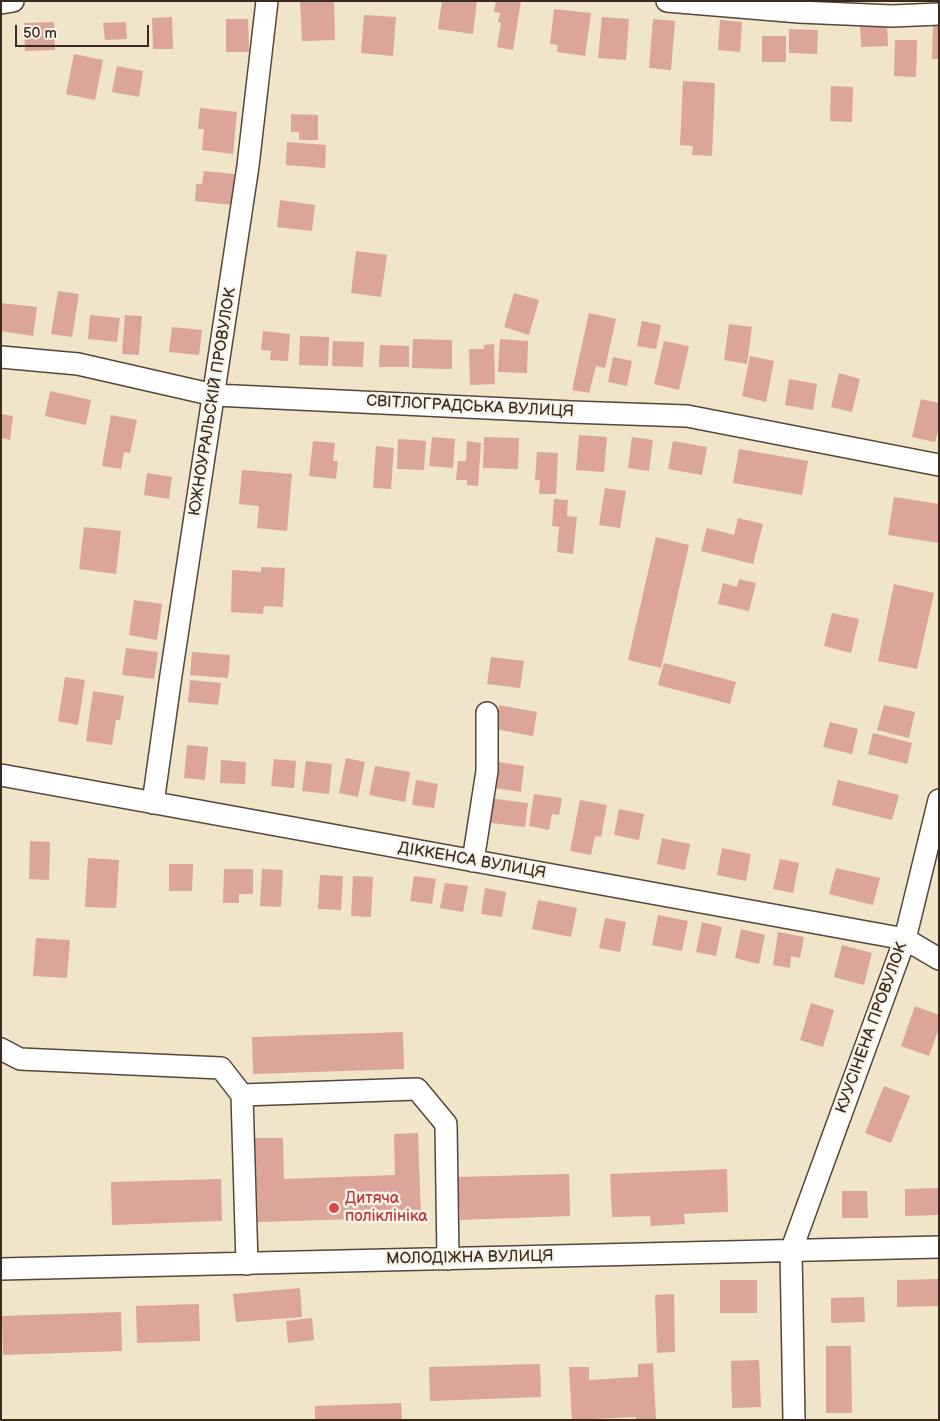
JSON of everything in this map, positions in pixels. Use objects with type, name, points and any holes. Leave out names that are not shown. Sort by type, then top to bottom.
[{"type":"street","points":[[1,2],[13,1]]},
{"type":"street","name":"ЮЖНОУРАЛЬСКІЙ ПРОВУЛОК","points":[[153,803],[248,166],[267,1]]},
{"type":"street","points":[[667,1],[799,12],[882,16],[939,14]]},
{"type":"street","name":"СВІТЛОГРАДСЬКА ВУЛИЦЯ","points":[[1,357],[78,364],[214,395],[687,416],[939,465]]},
{"type":"street","points":[[473,861],[487,771],[487,713]]},
{"type":"street","name":"ДІККЕНСА ВУЛИЦЯ","points":[[1,775],[905,939],[939,959]]},
{"type":"street","name":"КУУСІНЕНА ПРОВУЛОК","points":[[791,1251],[905,939],[939,800]]},
{"type":"street","points":[[1,1049],[20,1059],[221,1068],[242,1095],[247,1264]]},
{"type":"street","points":[[242,1095],[417,1089],[446,1124],[448,1259]]},
{"type":"street","name":"МОЛОДІЖНА ВУЛИЦЯ","points":[[1,1269],[939,1247]]},
{"type":"street","points":[[791,1251],[794,1420]]},
{"type":"building","points":[[300,1],[334,1],[335,40],[302,41]]},
{"type":"building","points":[[442,1],[477,1],[473,34],[438,29]]},
{"type":"building","points":[[496,1],[521,1],[513,50],[497,47],[501,23],[498,22],[500,13],[494,12]]},
{"type":"building","points":[[554,9],[591,13],[585,56],[557,52],[558,45],[550,44]]},
{"type":"building","points":[[364,15],[396,17],[393,56],[361,53]]},
{"type":"building","points":[[172,17],[173,49],[153,49],[152,18]]},
{"type":"building","points":[[602,17],[629,19],[626,60],[598,58]]},
{"type":"building","points":[[226,19],[248,19],[249,52],[226,52]]},
{"type":"building","points":[[653,19],[675,21],[671,70],[649,68]]},
{"type":"building","points":[[720,20],[742,22],[740,52],[718,50]]},
{"type":"building","points":[[54,22],[55,50],[25,51],[24,23]]},
{"type":"building","points":[[126,22],[127,39],[105,40],[103,23]]},
{"type":"building","points":[[933,24],[939,24],[939,59],[932,59]]},
{"type":"building","points":[[887,25],[888,46],[861,47],[860,26]]},
{"type":"building","points":[[789,29],[818,30],[817,54],[789,53]]},
{"type":"building","points":[[762,36],[786,36],[786,62],[762,62]]},
{"type":"building","points":[[895,40],[917,40],[916,77],[894,76]]},
{"type":"building","points":[[74,54],[103,60],[95,100],[66,94]]},
{"type":"building","points":[[117,66],[143,71],[139,97],[112,92]]},
{"type":"building","points":[[683,81],[715,83],[712,156],[692,155],[693,146],[680,145]]},
{"type":"building","points":[[831,86],[853,87],[852,122],[830,121]]},
{"type":"building","points":[[200,108],[237,112],[233,154],[202,150],[204,129],[198,129]]},
{"type":"building","points":[[291,114],[318,115],[318,140],[299,140],[299,132],[291,132]]},
{"type":"building","points":[[287,142],[326,145],[325,168],[286,165]]},
{"type":"building","points":[[204,171],[235,174],[232,205],[195,201],[196,184],[202,184]]},
{"type":"building","points":[[280,200],[315,205],[312,231],[277,227]]},
{"type":"building","points":[[356,251],[387,255],[381,297],[351,293]]},
{"type":"building","points":[[58,291],[79,294],[72,337],[51,334]]},
{"type":"building","points":[[514,293],[539,300],[529,335],[504,327]]},
{"type":"building","points":[[1,303],[37,307],[33,336],[1,331]]},
{"type":"building","points":[[589,313],[616,319],[605,368],[596,366],[589,393],[572,390]]},
{"type":"building","points":[[90,315],[120,318],[117,342],[88,339]]},
{"type":"building","points":[[125,315],[142,316],[139,355],[122,354]]},
{"type":"building","points":[[642,321],[661,325],[656,349],[637,346]]},
{"type":"building","points":[[729,324],[752,327],[747,364],[724,360]]},
{"type":"building","points":[[172,327],[202,330],[199,355],[169,352]]},
{"type":"building","points":[[263,331],[290,334],[288,361],[270,360],[271,351],[261,350]]},
{"type":"building","points":[[300,336],[329,337],[328,366],[299,365]]},
{"type":"building","points":[[413,339],[452,340],[452,369],[412,368]]},
{"type":"building","points":[[500,339],[528,341],[527,373],[498,372]]},
{"type":"building","points":[[333,341],[364,342],[363,367],[332,366]]},
{"type":"building","points":[[664,341],[689,346],[679,390],[654,384]]},
{"type":"building","points":[[494,344],[495,384],[470,385],[469,349],[484,349],[484,345]]},
{"type":"building","points":[[380,345],[409,346],[409,367],[379,367]]},
{"type":"building","points":[[750,356],[774,361],[766,402],[742,396]]},
{"type":"building","points":[[613,357],[632,361],[627,386],[608,382]]},
{"type":"building","points":[[839,373],[860,379],[852,412],[831,407]]},
{"type":"building","points":[[789,379],[817,384],[813,410],[785,405]]},
{"type":"building","points":[[50,391],[91,400],[86,425],[45,416]]},
{"type":"building","points":[[921,399],[939,403],[939,428],[935,442],[912,437]]},
{"type":"building","points":[[1,414],[13,416],[10,440],[1,438]]},
{"type":"building","points":[[111,415],[137,420],[130,453],[124,452],[121,469],[102,466]]},
{"type":"building","points":[[579,435],[607,437],[604,472],[576,470]]},
{"type":"building","points":[[432,437],[455,439],[453,468],[429,466]]},
{"type":"building","points":[[484,437],[519,438],[518,469],[483,468]]},
{"type":"building","points":[[632,437],[653,440],[649,471],[628,468]]},
{"type":"building","points":[[398,439],[426,441],[424,470],[397,469]]},
{"type":"building","points":[[313,441],[335,443],[333,461],[338,461],[336,479],[309,476]]},
{"type":"building","points":[[467,441],[481,443],[478,486],[467,485],[467,480],[456,480],[458,461],[466,461]]},
{"type":"building","points":[[673,441],[707,447],[702,475],[668,469]]},
{"type":"building","points":[[376,446],[394,448],[391,489],[373,488]]},
{"type":"building","points":[[739,449],[808,461],[802,495],[733,483]]},
{"type":"building","points":[[537,452],[558,453],[556,494],[539,494],[540,480],[535,480]]},
{"type":"building","points":[[242,470],[292,474],[287,531],[257,528],[259,506],[239,504]]},
{"type":"building","points":[[147,473],[172,477],[169,499],[144,495]]},
{"type":"building","points":[[605,488],[626,491],[620,528],[599,525]]},
{"type":"building","points":[[894,497],[939,504],[939,543],[888,535]]},
{"type":"building","points":[[554,499],[568,500],[567,516],[577,517],[573,554],[557,552],[559,527],[552,526]]},
{"type":"building","points":[[738,518],[763,524],[753,564],[701,551],[707,528],[734,535]]},
{"type":"building","points":[[84,527],[121,531],[116,574],[79,569]]},
{"type":"building","points":[[656,537],[689,545],[661,668],[628,660]]},
{"type":"building","points":[[261,567],[285,568],[283,607],[264,606],[263,614],[231,612],[232,570],[261,572]]},
{"type":"building","points":[[739,579],[756,583],[749,611],[718,604],[723,583],[737,587]]},
{"type":"building","points":[[894,584],[934,593],[917,669],[878,661]]},
{"type":"building","points":[[134,600],[162,604],[157,640],[129,635]]},
{"type":"building","points":[[832,613],[859,619],[851,653],[824,646]]},
{"type":"building","points":[[126,648],[158,652],[154,679],[122,675]]},
{"type":"building","points":[[192,652],[230,655],[228,678],[190,675]]},
{"type":"building","points":[[491,657],[524,661],[520,688],[487,684]]},
{"type":"building","points":[[664,663],[736,682],[730,704],[658,685]]},
{"type":"building","points":[[65,677],[85,680],[78,725],[58,721]]},
{"type":"building","points":[[190,680],[221,683],[218,705],[188,702]]},
{"type":"building","points":[[93,691],[124,696],[120,720],[116,720],[112,745],[86,741]]},
{"type":"building","points":[[499,705],[537,712],[533,736],[495,729]]},
{"type":"building","points":[[884,705],[915,712],[909,738],[877,730]]},
{"type":"building","points":[[830,722],[858,729],[852,754],[823,747]]},
{"type":"building","points":[[873,733],[912,743],[907,764],[868,754]]},
{"type":"building","points":[[187,745],[208,747],[205,780],[184,778]]},
{"type":"building","points":[[346,758],[365,762],[358,797],[339,793]]},
{"type":"building","points":[[274,759],[296,761],[294,788],[271,786]]},
{"type":"building","points":[[221,760],[246,762],[245,784],[220,783]]},
{"type":"building","points":[[306,761],[332,764],[329,794],[302,791]]},
{"type":"building","points":[[492,761],[524,766],[521,792],[489,787]]},
{"type":"building","points":[[375,766],[410,772],[405,802],[369,795]]},
{"type":"building","points":[[416,780],[438,784],[434,808],[412,805]]},
{"type":"building","points":[[838,780],[899,795],[892,820],[832,805]]},
{"type":"building","points":[[534,794],[562,798],[559,815],[552,814],[549,830],[529,826]]},
{"type":"building","points":[[488,798],[528,803],[525,827],[484,822]]},
{"type":"building","points":[[580,800],[607,805],[601,837],[595,836],[591,855],[570,851]]},
{"type":"building","points":[[619,809],[644,814],[639,840],[614,835]]},
{"type":"building","points":[[662,838],[690,844],[685,870],[657,864]]},
{"type":"building","points":[[30,841],[50,842],[49,880],[29,879]]},
{"type":"building","points":[[722,848],[751,854],[746,881],[717,875]]},
{"type":"building","points":[[88,858],[119,860],[116,908],[85,907]]},
{"type":"building","points":[[780,859],[799,863],[793,893],[773,889]]},
{"type":"building","points":[[169,864],[193,864],[192,891],[169,891]]},
{"type":"building","points":[[836,868],[880,878],[873,905],[829,894]]},
{"type":"building","points":[[224,869],[253,869],[253,894],[239,894],[239,903],[223,903]]},
{"type":"building","points":[[262,869],[283,870],[281,907],[260,906]]},
{"type":"building","points":[[320,875],[343,876],[341,910],[318,909]]},
{"type":"building","points":[[353,876],[373,877],[371,917],[351,916]]},
{"type":"building","points":[[414,876],[436,879],[432,904],[410,901]]},
{"type":"building","points":[[445,883],[468,886],[463,912],[440,908]]},
{"type":"building","points":[[485,888],[506,892],[502,917],[481,914]]},
{"type":"building","points":[[538,900],[577,908],[571,937],[532,929]]},
{"type":"building","points":[[658,915],[688,921],[682,951],[652,945]]},
{"type":"building","points":[[605,918],[626,922],[620,952],[599,948]]},
{"type":"building","points":[[702,922],[722,927],[716,956],[696,952]]},
{"type":"building","points":[[741,929],[765,935],[759,964],[735,958]]},
{"type":"building","points":[[778,932],[804,937],[800,958],[791,956],[790,968],[773,965]]},
{"type":"building","points":[[36,938],[70,940],[67,978],[33,976]]},
{"type":"building","points":[[842,945],[872,953],[864,985],[834,977]]},
{"type":"building","points":[[811,1003],[834,1010],[823,1047],[800,1040]]},
{"type":"building","points":[[915,1006],[939,1015],[939,1028],[929,1056],[901,1046]]},
{"type":"building","points":[[403,1032],[404,1069],[253,1074],[252,1037]]},
{"type":"building","points":[[884,1086],[910,1096],[891,1143],[865,1133]]},
{"type":"building","points":[[418,1133],[421,1217],[258,1222],[255,1138],[283,1138],[284,1179],[395,1175],[394,1134]]},
{"type":"building","points":[[727,1169],[728,1212],[684,1214],[685,1224],[651,1226],[650,1216],[612,1217],[610,1174]]},
{"type":"building","points":[[569,1174],[570,1216],[460,1220],[458,1177]]},
{"type":"building","points":[[221,1179],[222,1221],[112,1225],[111,1182]]},
{"type":"building","points":[[939,1188],[939,1215],[905,1216],[905,1189]]},
{"type":"building","points":[[842,1191],[867,1191],[868,1218],[842,1218]]},
{"type":"building","points":[[939,1279],[939,1306],[897,1307],[897,1280]]},
{"type":"building","points":[[720,1280],[757,1280],[757,1313],[720,1313]]},
{"type":"building","points":[[300,1288],[302,1317],[236,1322],[233,1294]]},
{"type":"building","points":[[674,1294],[675,1352],[657,1353],[655,1295]]},
{"type":"building","points":[[864,1297],[865,1322],[831,1323],[831,1298]]},
{"type":"building","points":[[199,1304],[200,1341],[137,1343],[136,1306]]},
{"type":"building","points":[[121,1312],[122,1351],[3,1355],[2,1316]]},
{"type":"building","points":[[312,1318],[314,1340],[288,1343],[286,1321]]},
{"type":"building","points":[[826,1346],[851,1346],[852,1413],[826,1413]]},
{"type":"building","points":[[759,1360],[761,1407],[732,1408],[731,1361]]},
{"type":"building","points":[[653,1363],[656,1420],[636,1420],[636,1417],[572,1420],[569,1367],[589,1367],[589,1380],[638,1377],[638,1364]]},
{"type":"building","points":[[540,1364],[541,1397],[430,1401],[429,1367]]},
{"type":"building","points":[[401,1403],[402,1420],[315,1420],[315,1406]]},
{"type":"place","name":"Дитяча поліклініка","points":[[334,1208]]}]
